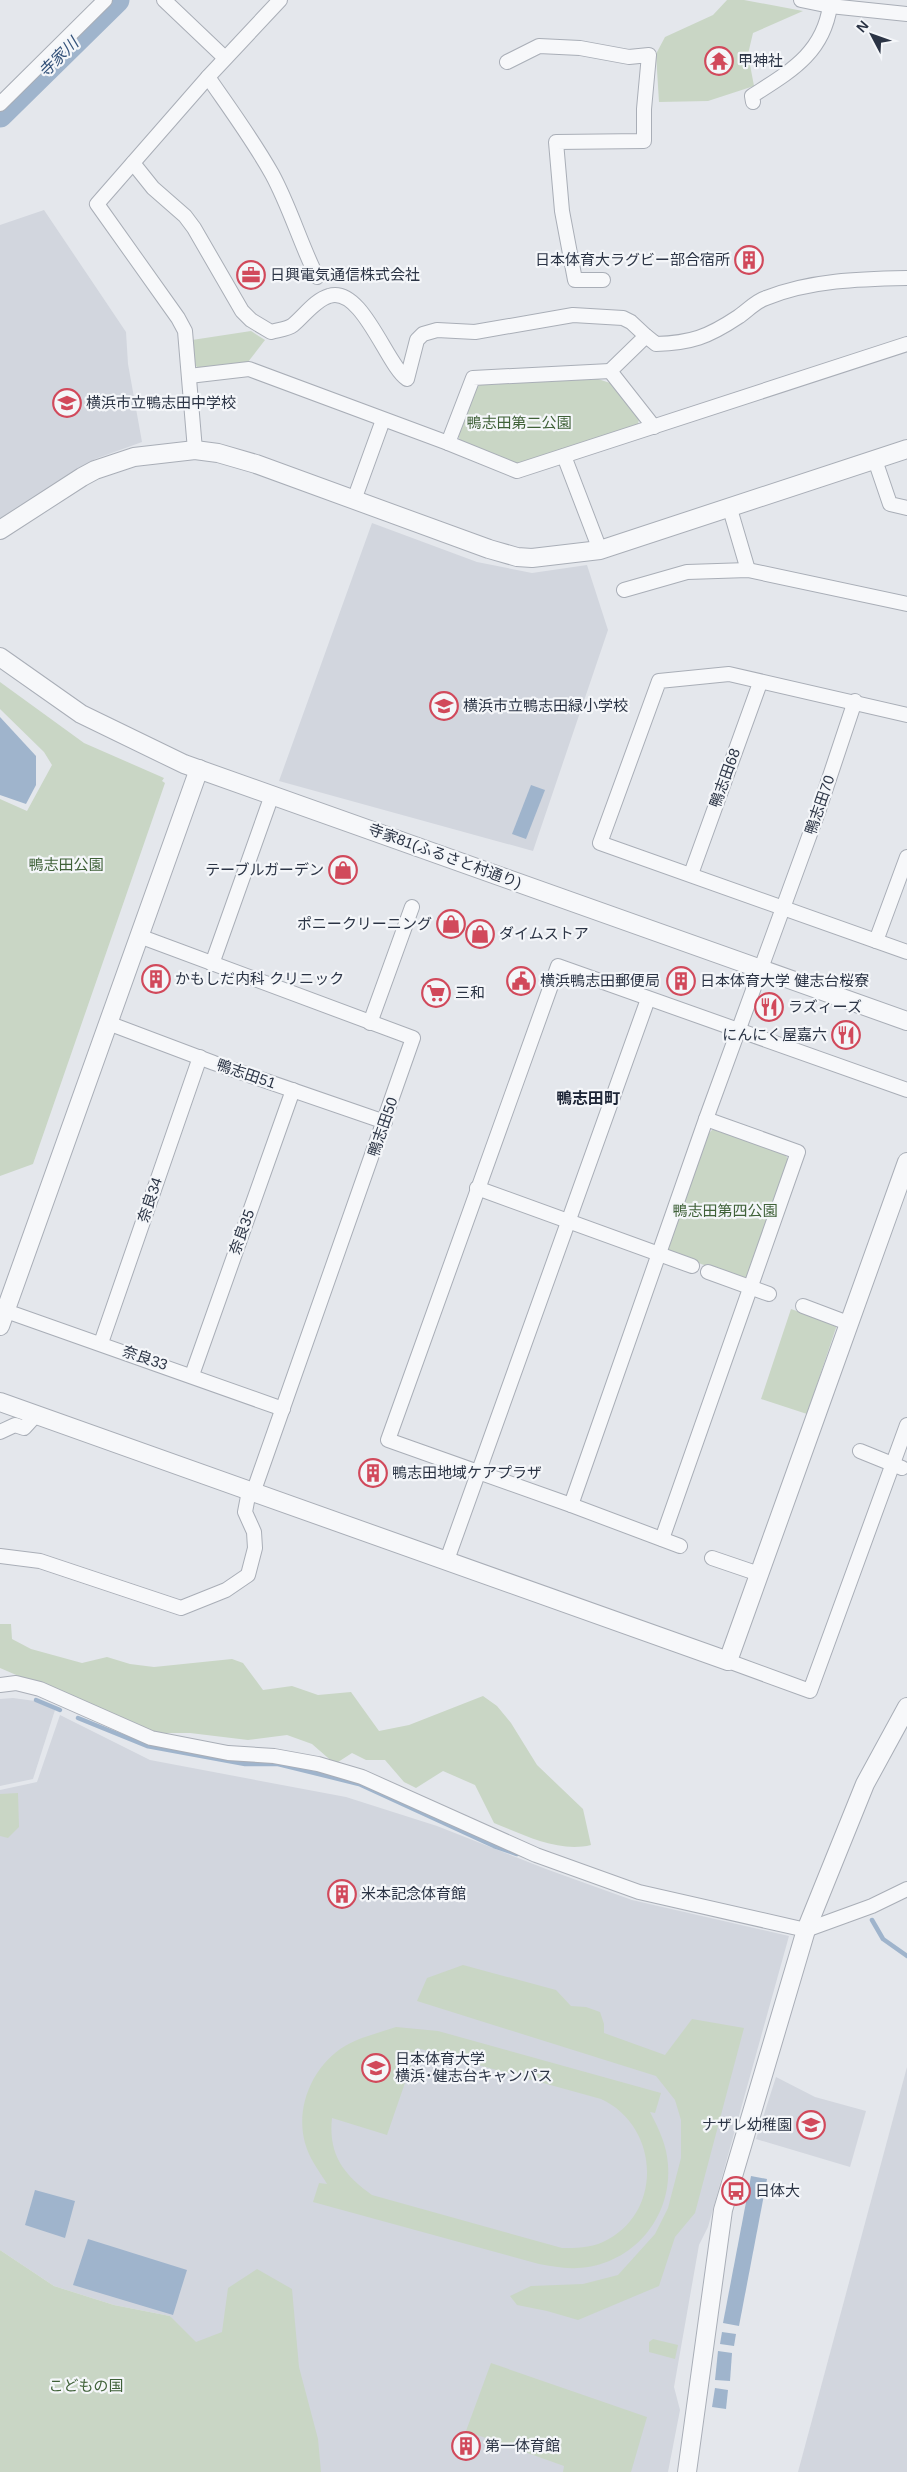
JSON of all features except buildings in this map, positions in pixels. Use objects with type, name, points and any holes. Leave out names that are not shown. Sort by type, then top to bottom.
[{"type":"street","points":[[0,104],[106,0]]},
{"type":"street","points":[[164,0],[225,58]]},
{"type":"street","points":[[195,450],[185,331],[178,318],[97,204],[225,58],[280,0]]},
{"type":"street","points":[[801,0],[809,0],[830,6],[907,14]]},
{"type":"street","points":[[753,102],[752,96],[798,64],[813,51],[823,34],[830,6]]},
{"type":"street","points":[[507,62],[539,46],[580,48],[629,57],[649,55],[644,109],[644,141],[556,142],[562,211],[575,280],[603,280]]},
{"type":"street","points":[[208,77],[272,173],[296,222],[305,252],[317,277]]},
{"type":"street","points":[[133,163],[153,188],[185,216],[194,228],[242,311],[251,320],[271,332],[292,326],[302,315],[329,295],[338,296],[347,300],[363,314],[378,334],[395,368],[407,379],[417,340],[423,334],[437,330],[475,332],[573,315],[622,318],[631,322],[656,344],[683,344],[713,333],[765,298],[807,286],[854,279],[907,278]]},
{"type":"street","points":[[448,443],[473,378],[610,371],[646,336]]},
{"type":"street","points":[[189,376],[249,369],[448,443],[517,471],[907,344]]},
{"type":"street","points":[[610,371],[654,427]]},
{"type":"street","points":[[354,500],[383,420]]},
{"type":"street","points":[[0,530],[94,470],[134,457],[195,450],[218,453],[256,464],[489,549],[517,557],[532,558],[600,550],[907,450]]},
{"type":"street","points":[[564,456],[600,550]]},
{"type":"street","points":[[876,460],[890,504],[907,508]]},
{"type":"street","points":[[730,509],[748,570]]},
{"type":"street","points":[[624,590],[687,572],[748,570],[907,604]]},
{"type":"street","name":"寺家81(ふるさと村通り)","points":[[0,657],[81,714],[160,753],[199,769],[907,1021]]},
{"type":"street","points":[[907,715],[855,701],[760,683],[729,674],[659,681],[600,843],[907,952]]},
{"type":"street","name":"鴨志田68","points":[[691,874],[760,683]]},
{"type":"street","name":"鴨志田70","points":[[571,1505],[706,1119],[818,812],[855,701]]},
{"type":"street","points":[[3,1319],[199,769]]},
{"type":"street","points":[[212,964],[272,795]]},
{"type":"street","points":[[876,941],[907,857]]},
{"type":"street","points":[[370,1023],[412,907]]},
{"type":"street","name":"鴨志田50","points":[[0,1556],[40,1561],[181,1608],[226,1590],[248,1575],[255,1548],[254,1532],[245,1512],[251,1492],[283,1409],[413,1038],[139,936]]},
{"type":"street","points":[[680,1546],[388,1440],[558,966],[907,1090]]},
{"type":"street","points":[[447,1560],[648,999]]},
{"type":"street","name":"鴨志田51","points":[[108,1023],[200,1058],[385,1122]]},
{"type":"street","name":"奈良34","points":[[101,1343],[200,1058]]},
{"type":"street","name":"奈良35","points":[[192,1375],[293,1090]]},
{"type":"street","points":[[662,1539],[798,1152],[706,1119]]},
{"type":"street","points":[[728,1661],[848,1322],[902,1193],[907,1162]]},
{"type":"street","points":[[477,1188],[692,1266]]},
{"type":"street","points":[[708,1272],[769,1294]]},
{"type":"street","points":[[803,1306],[848,1322]]},
{"type":"street","name":"奈良33","points":[[3,1319],[101,1343],[283,1409]]},
{"type":"street","points":[[0,1402],[810,1691],[898,1466],[907,1425]]},
{"type":"street","points":[[0,1432],[15,1425],[24,1428],[35,1416]]},
{"type":"street","points":[[860,1451],[898,1466]]},
{"type":"street","points":[[712,1558],[759,1574]]},
{"type":"street","points":[[0,1685],[16,1683],[40,1689],[150,1738],[228,1753],[274,1756],[318,1764],[362,1777],[536,1855],[638,1892],[806,1930],[907,1890]]},
{"type":"street","points":[[687,2472],[722,2217],[806,1930],[865,1784],[907,1707]]},
{"type":"shaded area","name":"横浜市立鴨志田中学校","points":[[44,210],[126,332],[128,364],[142,442],[95,459],[0,520],[0,225]]},
{"type":"shaded area","name":"横浜市立鴨志田緑小学校","points":[[372,523],[477,562],[532,573],[587,565],[608,630],[533,851],[279,781]]},
{"type":"shaded area","points":[[13,1698],[35,1701],[55,1710],[33,1779],[0,1786],[0,1699]]},
{"type":"shaded area","name":"日本体育大学 横浜･健志台キャンパス","points":[[60,1715],[150,1760],[346,1797],[437,1826],[546,1869],[632,1900],[789,1936],[708,2227],[699,2245],[674,2387],[680,2410],[668,2472],[271,2472],[170,2316],[114,2305],[54,2286],[0,2250],[0,1790],[37,1782]]},
{"type":"shaded area","points":[[907,2067],[907,2472],[798,2472]]},
{"type":"shaded area","name":"ナザレ幼稚園","points":[[776,2077],[815,2097],[866,2111],[850,2167],[756,2139]]},
{"type":"green space","points":[[727,0],[744,0],[803,11],[753,33],[748,54],[754,86],[708,101],[659,102],[656,54],[665,37],[713,15]]},
{"type":"green space","points":[[251,331],[265,340],[248,362],[200,370],[194,364],[192,340]]},
{"type":"green space","name":"鴨志田第二公園","points":[[598,379],[610,383],[639,420],[637,427],[518,466],[461,443],[458,435],[476,388],[480,385]]},
{"type":"green space","name":"鴨志田公園","points":[[0,682],[84,743],[164,778],[162,781],[165,783],[33,1164],[0,1176],[0,799],[27,811],[52,765],[44,752],[0,709]]},
{"type":"green space","name":"鴨志田第四公園","points":[[713,1129],[785,1152],[788,1161],[748,1277],[741,1278],[670,1253],[667,1246],[705,1137]]},
{"type":"green space","points":[[791,1309],[837,1325],[807,1414],[761,1399]]},
{"type":"green space","points":[[0,1624],[11,1624],[12,1639],[31,1649],[82,1663],[107,1657],[130,1664],[154,1667],[232,1659],[243,1663],[263,1690],[292,1686],[318,1695],[351,1692],[379,1731],[409,1725],[483,1696],[497,1706],[511,1723],[537,1765],[583,1809],[591,1845],[567,1847],[554,1845],[494,1823],[475,1785],[443,1771],[416,1788],[404,1782],[385,1760],[366,1760],[352,1753],[335,1764],[312,1744],[287,1735],[248,1740],[190,1733],[151,1733],[0,1668]]},
{"type":"green space","points":[[18,1793],[19,1827],[8,1838],[0,1836],[0,1794]]},
{"type":"green space","points":[[463,1965],[556,1990],[571,2006],[586,2007],[600,2012],[604,2024],[604,2033],[665,2055],[692,2019],[744,2028],[695,2213],[675,2237],[659,2286],[578,2320],[517,2305],[510,2296],[531,2286],[583,2284],[618,2275],[655,2234],[668,2208],[681,2158],[681,2120],[675,2100],[656,2076],[417,2001],[427,1978]]},
{"type":"green space","points":[[396,2027],[438,2031],[661,2093],[655,2113],[650,2112],[666,2151],[668,2165],[667,2185],[663,2204],[655,2221],[644,2236],[631,2249],[615,2259],[597,2265],[563,2268],[539,2264],[313,2202],[319,2183],[327,2184],[305,2143],[303,2115],[309,2088],[324,2064],[345,2046],[370,2035]],"holes":[[[417,2048],[601,2099],[621,2112],[635,2129],[644,2149],[647,2170],[645,2192],[637,2212],[623,2229],[603,2242],[588,2247],[562,2248],[372,2195],[353,2180],[340,2163],[331,2131],[332,2118],[387,2135]]]},
{"type":"green space","name":"こどもの国","points":[[0,2250],[54,2286],[114,2305],[170,2316],[196,2342],[222,2332],[228,2288],[257,2269],[292,2289],[299,2367],[318,2439],[321,2472],[0,2472]]},
{"type":"green space","points":[[653,2339],[678,2345],[675,2359],[649,2352],[649,2342]]},
{"type":"green space","points":[[491,2363],[647,2417],[631,2472],[563,2472],[564,2466],[466,2431]]},
{"type":"water","points":[[0,717],[36,756],[36,785],[26,804],[0,795]]},
{"type":"water","points":[[531,785],[545,790],[526,839],[512,834]]},
{"type":"water","points":[[751,2176],[767,2179],[739,2326],[723,2323]]},
{"type":"water","points":[[35,2190],[75,2201],[65,2238],[25,2225]]},
{"type":"water","points":[[88,2239],[187,2270],[173,2315],[73,2285]]},
{"type":"water","points":[[722,2332],[736,2334],[734,2346],[720,2344]]},
{"type":"water","points":[[718,2351],[732,2353],[730,2381],[715,2380]]},
{"type":"water","points":[[715,2388],[728,2390],[726,2409],[712,2407]]},
{"type":"waterway","name":"寺家川","points":[[0,115],[117,0]]},
{"type":"waterway","points":[[36,1700],[60,1710]]},
{"type":"waterway","points":[[78,1718],[147,1746],[245,1764],[278,1764],[359,1784],[494,1846],[517,1854]]},
{"type":"waterway","points":[[872,1920],[883,1939],[907,1956]]},
{"type":"place","name":"甲神社","points":[[719,61]]},
{"type":"place","name":"日本体育大ラグビー部合宿所","points":[[749,260]]},
{"type":"place","name":"日興電気通信株式会社","points":[[251,275]]},
{"type":"place","name":"横浜市立鴨志田中学校","points":[[67,403]]},
{"type":"place","name":"横浜市立鴨志田緑小学校","points":[[444,706]]},
{"type":"place","name":"テーブルガーデン","points":[[343,870]]},
{"type":"place","name":"ポニークリーニング","points":[[451,924]]},
{"type":"place","name":"ダイムストア","points":[[480,934]]},
{"type":"place","name":"かもしだ内科 クリニック","points":[[156,979]]},
{"type":"place","name":"横浜鴨志田郵便局","points":[[521,981]]},
{"type":"place","name":"日本体育大学 健志台桜寮","points":[[681,981]]},
{"type":"place","name":"三和","points":[[436,993]]},
{"type":"place","name":"ラズィーズ","points":[[769,1007]]},
{"type":"place","name":"にんにく屋嘉六","points":[[846,1035]]},
{"type":"place","name":"鴨志田地域ケアプラザ","points":[[373,1473]]},
{"type":"place","name":"米本記念体育館","points":[[342,1894]]},
{"type":"place","name":"日本体育大学 横浜･健志台キャンパス","points":[[376,2068]]},
{"type":"place","name":"ナザレ幼稚園","points":[[811,2125]]},
{"type":"place","name":"日体大","points":[[736,2191]]},
{"type":"place","name":"第一体育館","points":[[466,2446]]},
{"type":"district","name":"鴨志田町","points":[[588,1098]]}]
